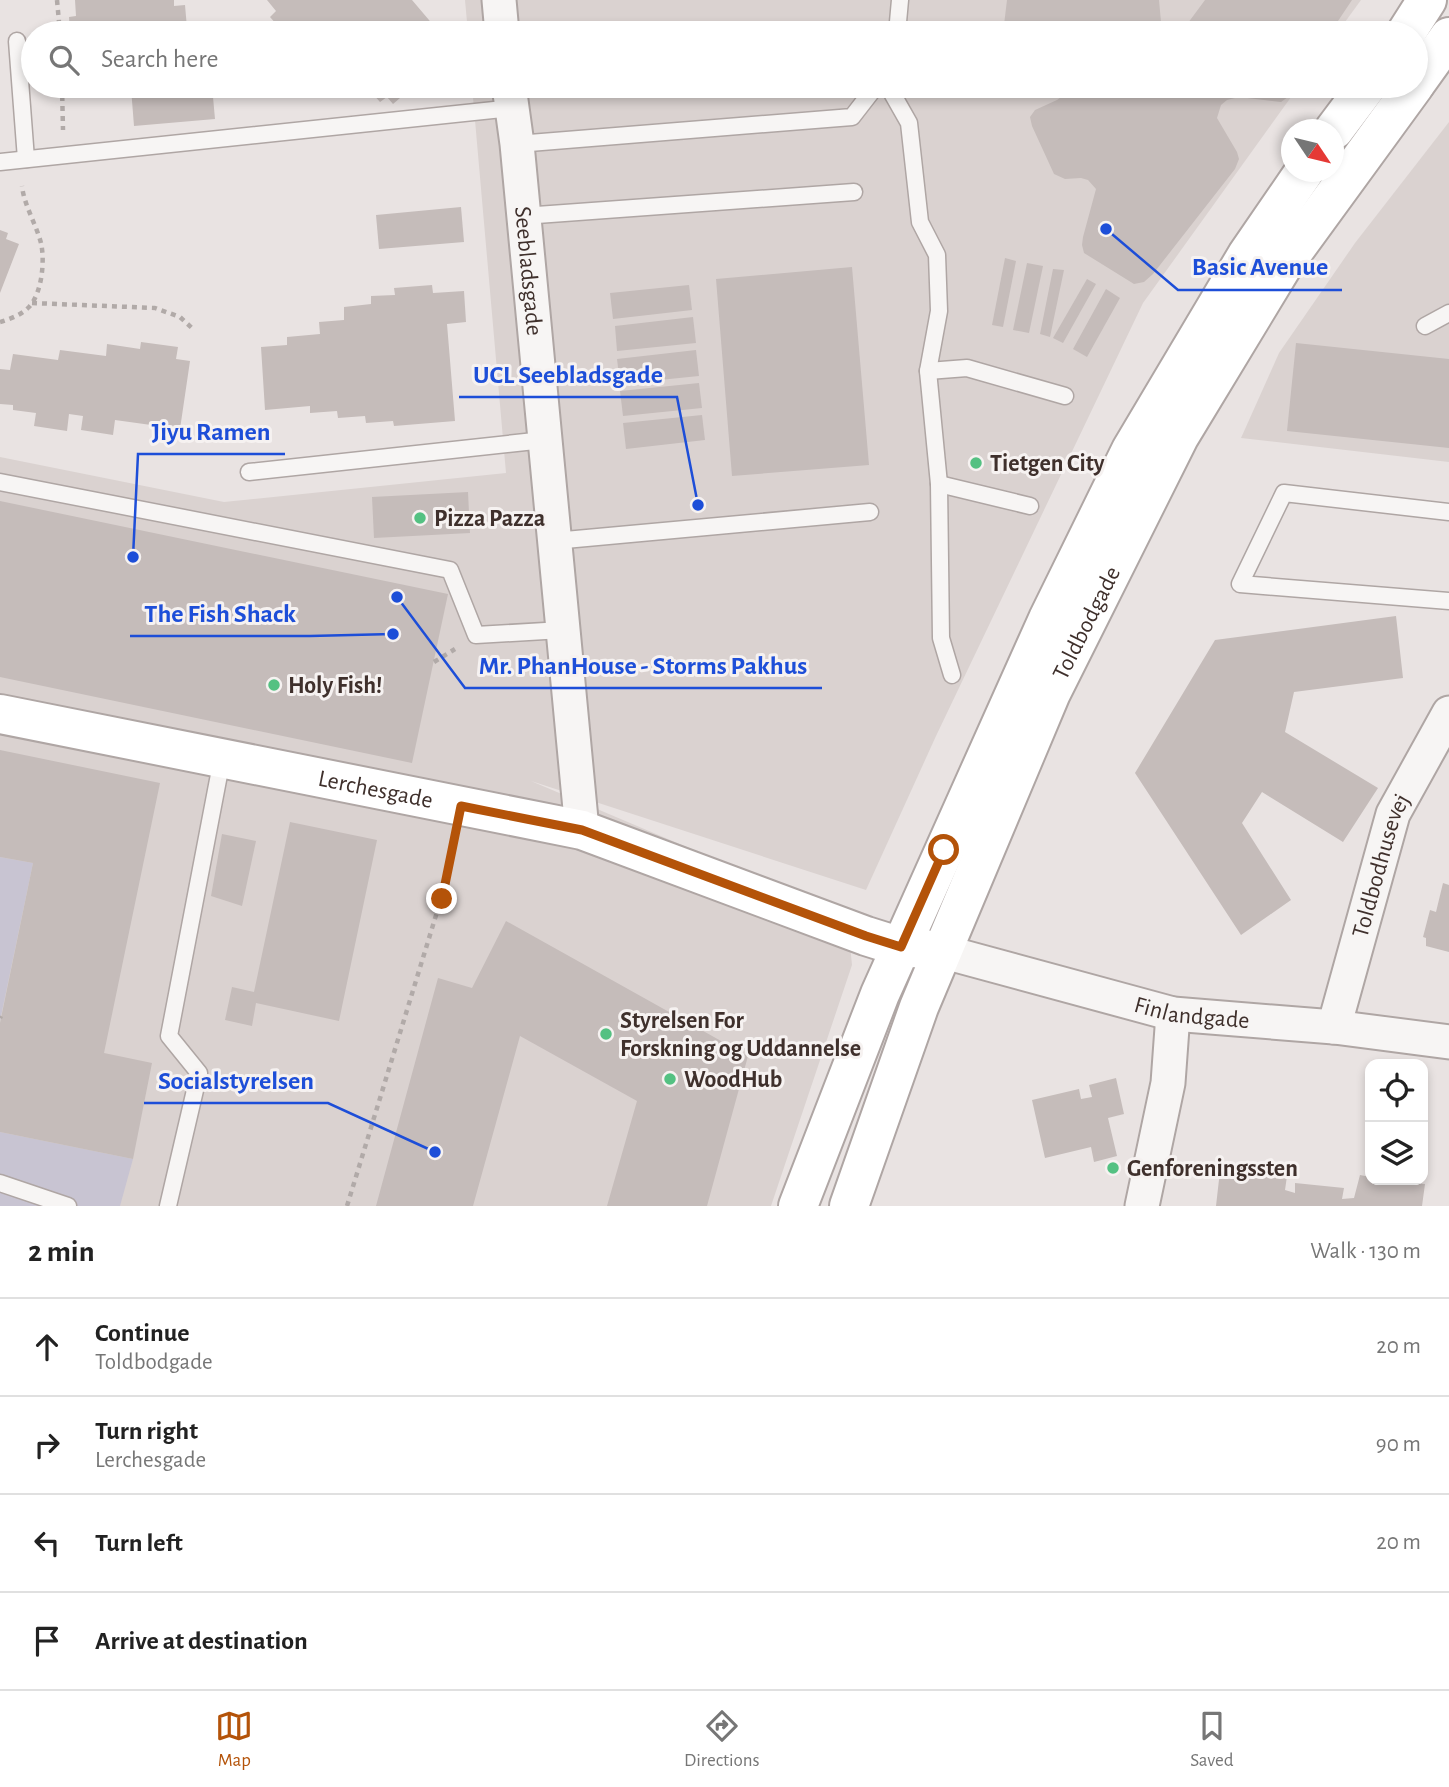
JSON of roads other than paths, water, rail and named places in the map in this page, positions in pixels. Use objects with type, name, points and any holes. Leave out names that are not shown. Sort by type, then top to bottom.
[{"type":"main road","points":[[1414,21],[1427,0]]},
{"type":"main road","name":"Toldbodgade","points":[[1428,66],[1449,37]]},
{"type":"main road","points":[[1342,119],[1358,98]]},
{"type":"main road","name":"Toldbodgade","points":[[849,1206],[941,951],[1052,693],[1179,436],[1282,267],[1405,98]]},
{"type":"main road","name":"Toldbodgade","points":[[798,1206],[901,947],[1048,619],[1131,450],[1247,255],[1297,182]]},
{"type":"main road","name":"Lerchesgade","points":[[0,714],[582,830],[866,936],[901,947],[941,951]]},
{"type":"street","points":[[499,0],[501,21]]},
{"type":"street","name":"Seebladsgade","points":[[511,98],[582,830]]},
{"type":"street","name":"Toldbodhusevej","points":[[1334,1027],[1393,814],[1449,713]]},
{"type":"street","name":"Finlandgade","points":[[941,951],[1172,1014],[1334,1027],[1449,1042]]},
{"type":"street","points":[[1142,1206],[1168,1083],[1172,1014]]},
{"type":"lane","points":[[898,21],[900,0]]},
{"type":"lane","points":[[17,41],[21,93]]},
{"type":"lane","points":[[21,98],[26,159]]},
{"type":"lane","points":[[0,162],[503,98]]},
{"type":"lane","points":[[517,144],[852,117],[867,98]]},
{"type":"lane","points":[[895,98],[909,123],[920,222],[937,255],[939,311],[928,371],[939,484],[940,638],[952,675]]},
{"type":"lane","points":[[523,216],[854,192]]},
{"type":"lane","points":[[1425,326],[1449,313]]},
{"type":"lane","points":[[928,371],[967,368],[1065,396]]},
{"type":"lane","points":[[249,472],[544,440]]},
{"type":"lane","points":[[0,482],[450,570],[476,635],[562,629]]},
{"type":"lane","points":[[939,484],[1030,506]]},
{"type":"lane","points":[[1449,512],[1284,493],[1240,584],[1449,601]]},
{"type":"lane","points":[[554,541],[870,512]]},
{"type":"lane","points":[[169,1206],[199,1073],[169,1036],[222,758]]},
{"type":"lane","points":[[0,1183],[68,1206]]},
{"type":"place","name":"Basic Avenue","points":[[1106,229]]},
{"type":"place","name":"Tietgen City","points":[[976,463]]},
{"type":"place","name":"UCL Seebladsgade","points":[[698,505]]},
{"type":"place","name":"Pizza Pazza","points":[[420,518]]},
{"type":"place","name":"Jiyu Ramen","points":[[133,557]]},
{"type":"place","name":"Mr. PhanHouse - Storms Pakhus","points":[[397,597]]},
{"type":"place","name":"The Fish Shack","points":[[393,634]]},
{"type":"place","name":"Holy Fish!","points":[[274,685]]},
{"type":"place","name":"Styrelsen For Forskning og Uddannelse","points":[[606,1034]]},
{"type":"place","name":"WoodHub","points":[[670,1079]]},
{"type":"place","name":"Socialstyrelsen","points":[[435,1152]]},
{"type":"place","name":"Genforeningssten","points":[[1113,1168]]}]
